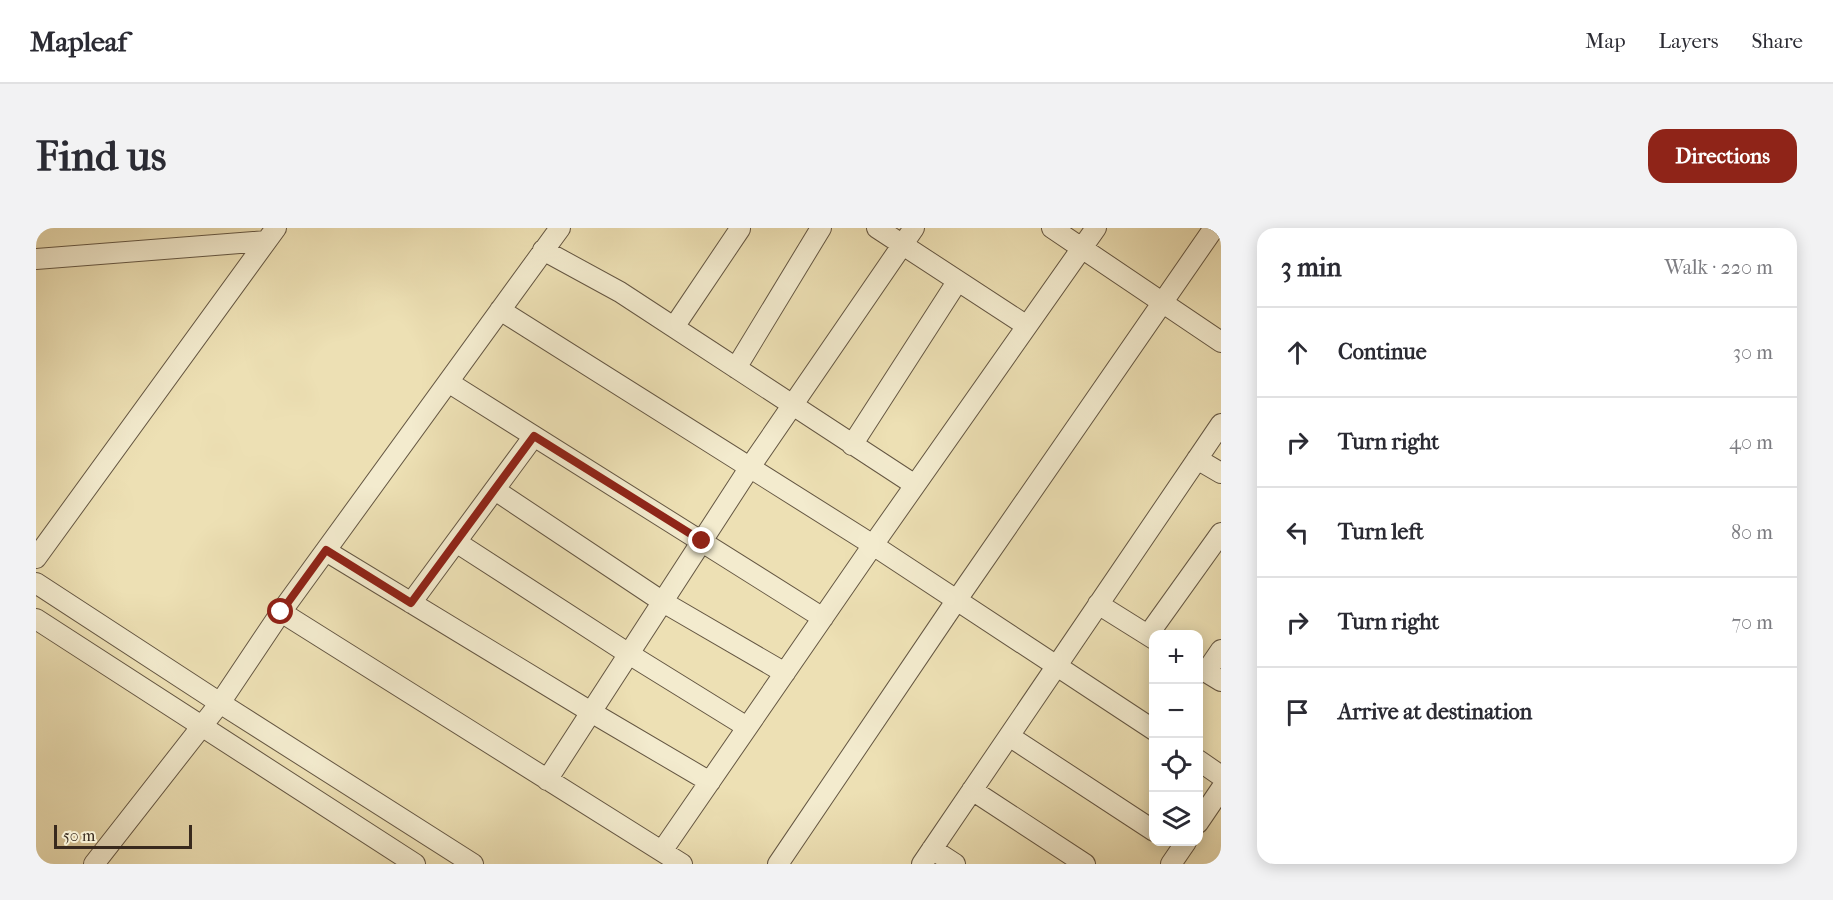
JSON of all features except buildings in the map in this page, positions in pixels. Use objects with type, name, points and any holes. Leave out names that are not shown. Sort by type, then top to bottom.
[{"type":"street","points":[[94,864],[220,703],[281,612],[560,228]]},
{"type":"street","points":[[736,368],[821,228]]},
{"type":"street","points":[[877,228],[1027,326]]},
{"type":"street","points":[[547,780],[750,467],[914,228]]},
{"type":"street","points":[[1052,228],[1221,342]]},
{"type":"street","points":[[662,852],[873,545],[1096,228]]},
{"type":"street","points":[[778,864],[956,601],[1214,228]]},
{"type":"street","points":[[674,327],[740,229]]},
{"type":"street","points":[[36,259],[271,234]]},
{"type":"street","points":[[36,558],[271,234]]},
{"type":"street","points":[[543,250],[620,292],[915,485]]},
{"type":"street","points":[[852,445],[957,282]]},
{"type":"street","points":[[500,310],[873,545],[1149,727]]},
{"type":"street","points":[[448,382],[823,618]]},
{"type":"street","points":[[955,864],[927,857],[1221,424]]},
{"type":"street","points":[[411,603],[534,436]]},
{"type":"street","points":[[1197,459],[1221,473]]},
{"type":"street","points":[[495,490],[663,602],[785,673]]},
{"type":"street","points":[[1156,630],[1221,533]]},
{"type":"street","points":[[456,542],[747,727]]},
{"type":"street","points":[[326,550],[710,782]]},
{"type":"street","points":[[36,583],[220,703],[448,858],[473,864]]},
{"type":"street","points":[[1098,604],[1149,636]]},
{"type":"street","points":[[281,612],[682,864]]},
{"type":"street","points":[[36,619],[415,864]]},
{"type":"street","points":[[1209,674],[1221,651]]},
{"type":"street","points":[[1009,736],[1149,828]]},
{"type":"street","points":[[1203,763],[1221,776]]},
{"type":"street","points":[[1203,816],[1221,789]]},
{"type":"street","points":[[972,790],[1084,864]]},
{"type":"route","points":[[281,612],[326,550],[411,603],[534,436],[702,541]]}]
